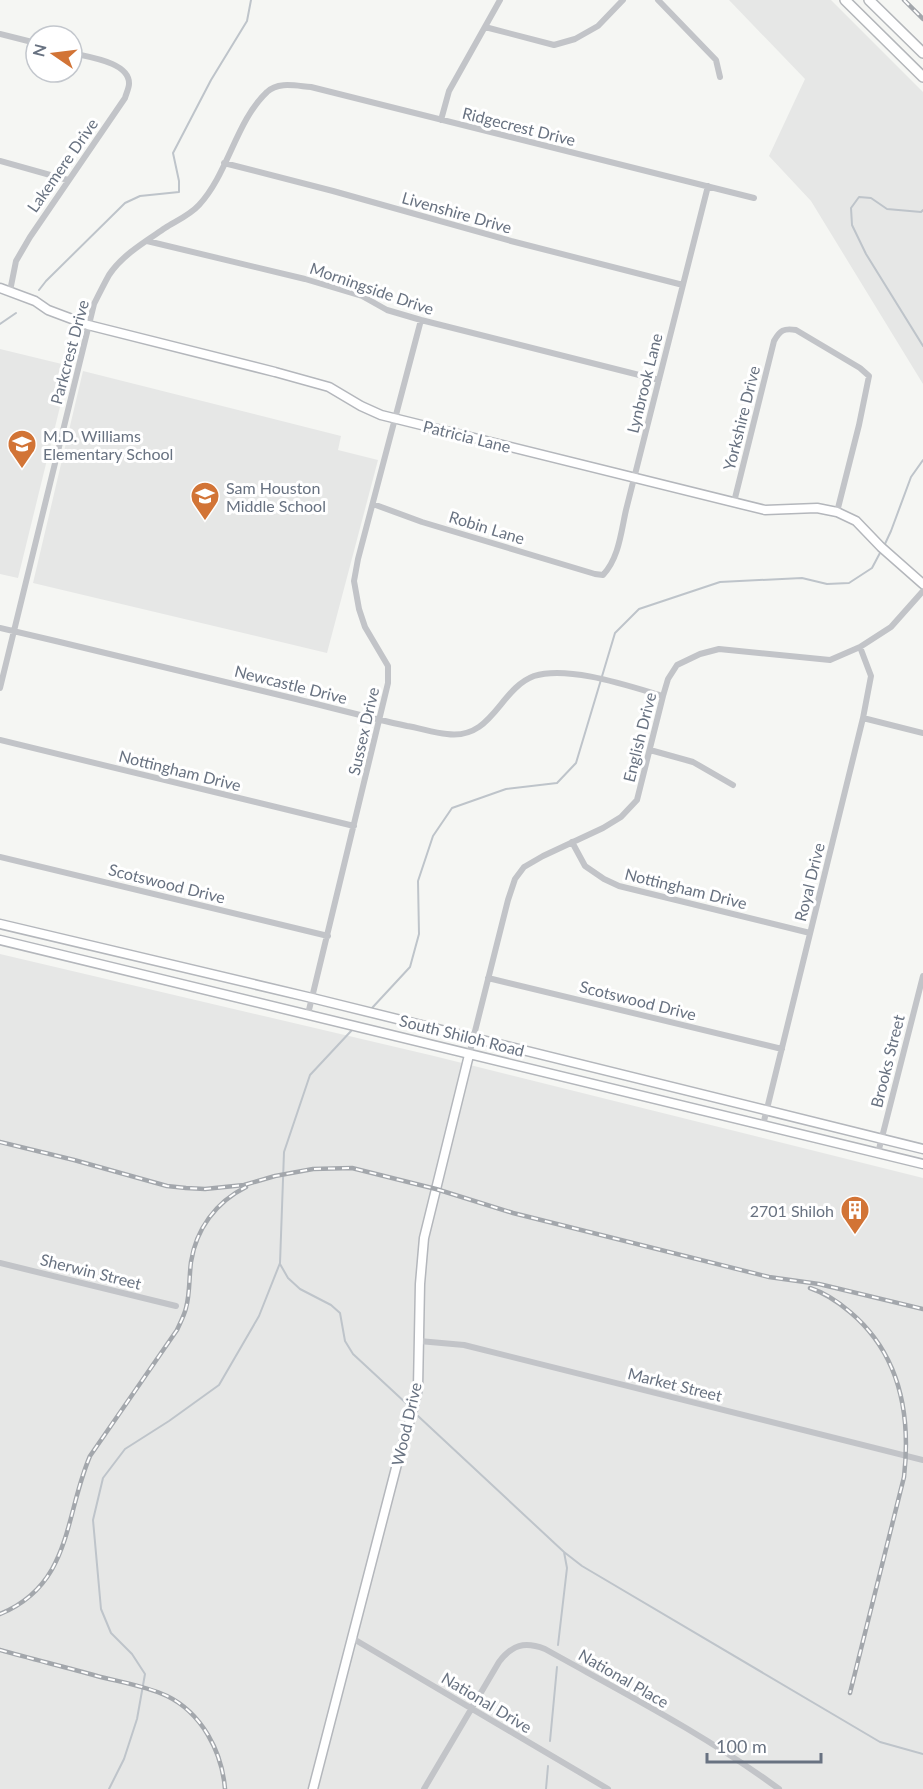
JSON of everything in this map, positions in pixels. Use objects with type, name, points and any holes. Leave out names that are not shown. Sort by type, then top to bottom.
[{"type":"main road","points":[[846,0],[923,77]]},
{"type":"main road","points":[[869,0],[923,53]]},
{"type":"main road","name":"Patricia Lane","points":[[0,288],[35,301],[48,310],[88,326],[329,387],[361,406],[395,419],[765,510],[817,508],[837,512],[856,521],[923,584]]},
{"type":"main road","name":"South Shiloh Road","points":[[0,924],[473,1037],[923,1149]]},
{"type":"main road","name":"South Shiloh Road","points":[[0,940],[923,1164]]},
{"type":"main road","name":"Wood Drive","points":[[313,1789],[418,1388],[420,1284],[424,1238],[469,1055]]},
{"type":"street","points":[[441,120],[449,91],[500,0]]},
{"type":"street","points":[[485,27],[554,45],[575,39],[598,26],[623,0]]},
{"type":"street","points":[[658,0],[716,60],[720,77]]},
{"type":"street","points":[[0,34],[24,40]]},
{"type":"street","name":"Lakemere Drive","points":[[10,291],[16,261],[35,228],[125,98],[129,85],[128,77],[118,66],[84,56]]},
{"type":"street","name":"Ridgecrest Drive","points":[[276,86],[311,87],[754,198]]},
{"type":"street","name":"Parkcrest Drive","points":[[0,688],[94,304],[110,274],[125,258],[198,206],[214,185],[259,101],[268,90],[276,86]]},
{"type":"street","points":[[0,161],[69,180]]},
{"type":"street","name":"Livenshire Drive","points":[[224,163],[683,285]]},
{"type":"street","name":"Lynbrook Lane","points":[[595,574],[603,575],[612,562],[618,546],[708,186]]},
{"type":"street","name":"Morningside Drive","points":[[147,241],[317,282],[362,296],[387,310],[421,320],[659,380]]},
{"type":"street","name":"Sussex Drive","points":[[308,1014],[388,684],[388,666],[364,627],[354,581],[421,320]]},
{"type":"street","name":"Yorkshire Drive","points":[[734,502],[774,341],[778,332],[787,328],[796,330],[860,368],[869,376],[837,512]]},
{"type":"street","name":"Robin Lane","points":[[373,504],[422,522],[595,574]]},
{"type":"street","name":"English Drive","points":[[469,1055],[515,879],[524,867],[621,817],[637,800],[663,696],[677,665],[700,654],[719,649],[830,660],[860,647],[891,627],[923,591]]},
{"type":"street","name":"Newcastle Drive","points":[[0,628],[380,720],[448,734],[475,730],[489,720],[507,697],[533,677],[556,672],[572,673],[663,696]]},
{"type":"street","name":"Royal Drive","points":[[763,1125],[871,676],[860,647]]},
{"type":"street","points":[[862,718],[923,733]]},
{"type":"street","name":"Nottingham Drive","points":[[0,740],[354,826]]},
{"type":"street","points":[[650,750],[693,762],[733,785]]},
{"type":"street","name":"Nottingham Drive","points":[[572,842],[585,866],[619,886],[810,933]]},
{"type":"street","name":"Scotswood Drive","points":[[0,857],[328,936]]},
{"type":"street","name":"Brooks Street","points":[[878,1153],[923,976]]},
{"type":"street","name":"Scotswood Drive","points":[[488,978],[782,1049]]},
{"type":"street","name":"Sherwin Street","points":[[0,1263],[176,1306]]},
{"type":"street","name":"Market Street","points":[[419,1341],[464,1345],[923,1460]]},
{"type":"street","name":"National Drive","points":[[352,1638],[608,1789]]},
{"type":"street","name":"National Place","points":[[424,1789],[505,1654],[524,1645],[535,1645],[545,1649],[701,1737],[779,1789]]},
{"type":"shaded area","points":[[729,0],[831,0],[923,92],[923,384],[811,201],[769,156],[805,79]]},
{"type":"shaded area","name":"M.D. Williams Elementary School","points":[[0,349],[70,366],[18,578],[0,574]]},
{"type":"shaded area","name":"Sam Houston Middle School","points":[[83,371],[341,436],[338,450],[378,460],[327,653],[33,583]]},
{"type":"shaded area","points":[[0,954],[434,1056],[923,1178],[923,1789],[0,1789]]},
{"type":"waterway","points":[[39,290],[125,203],[140,196],[179,192],[173,153],[211,80],[247,21],[251,0]]},
{"type":"waterway","points":[[923,210],[921,212],[887,209],[871,198],[859,197],[851,208],[852,225],[866,254],[923,346]]},
{"type":"waterway","points":[[0,324],[16,313]]},
{"type":"waterway","points":[[884,546],[911,477],[923,460]]},
{"type":"waterway","points":[[372,1008],[410,967],[419,934],[418,881],[433,836],[452,808],[506,789],[557,783],[576,763],[615,633],[639,609],[720,582],[802,578],[827,584],[849,583],[872,568],[881,551]]},
{"type":"waterway","points":[[109,1789],[124,1759],[137,1719],[145,1674],[132,1654],[111,1633],[101,1609],[93,1520],[103,1478],[125,1449],[219,1385],[259,1316],[280,1263],[284,1152],[310,1075],[352,1030]]},
{"type":"waterway","points":[[280,1264],[288,1278],[300,1289],[331,1305],[340,1313],[345,1341],[353,1354],[408,1405]]},
{"type":"waterway","points":[[418,1416],[564,1552],[582,1566],[880,1742],[923,1754]]},
{"type":"waterway","points":[[558,1645],[567,1568],[564,1552]]},
{"type":"waterway","points":[[550,1741],[557,1667]]},
{"type":"waterway","points":[[546,1789],[548,1766]]},
{"type":"railway","points":[[904,0],[923,19]]},
{"type":"railway","points":[[0,1142],[167,1186],[186,1188],[205,1189],[244,1185],[313,1169],[352,1168],[436,1189],[513,1213],[769,1277],[819,1284],[923,1309]]},
{"type":"railway","points":[[0,1614],[23,1601],[41,1585],[53,1567],[62,1547],[90,1456],[177,1330],[182,1319],[187,1303],[191,1262],[197,1238],[209,1218],[225,1200],[246,1187]]},
{"type":"railway","points":[[810,1288],[821,1292],[850,1312],[881,1347],[898,1387],[906,1431],[904,1477],[850,1693]]},
{"type":"railway","points":[[0,1650],[142,1687],[179,1703],[200,1723],[215,1748],[225,1789]]},
{"type":"place","name":"M.D. Williams Elementary School","points":[[22,470]]},
{"type":"place","name":"Sam Houston Middle School","points":[[205,522]]},
{"type":"place","name":"2701 Shiloh","points":[[855,1236]]}]
